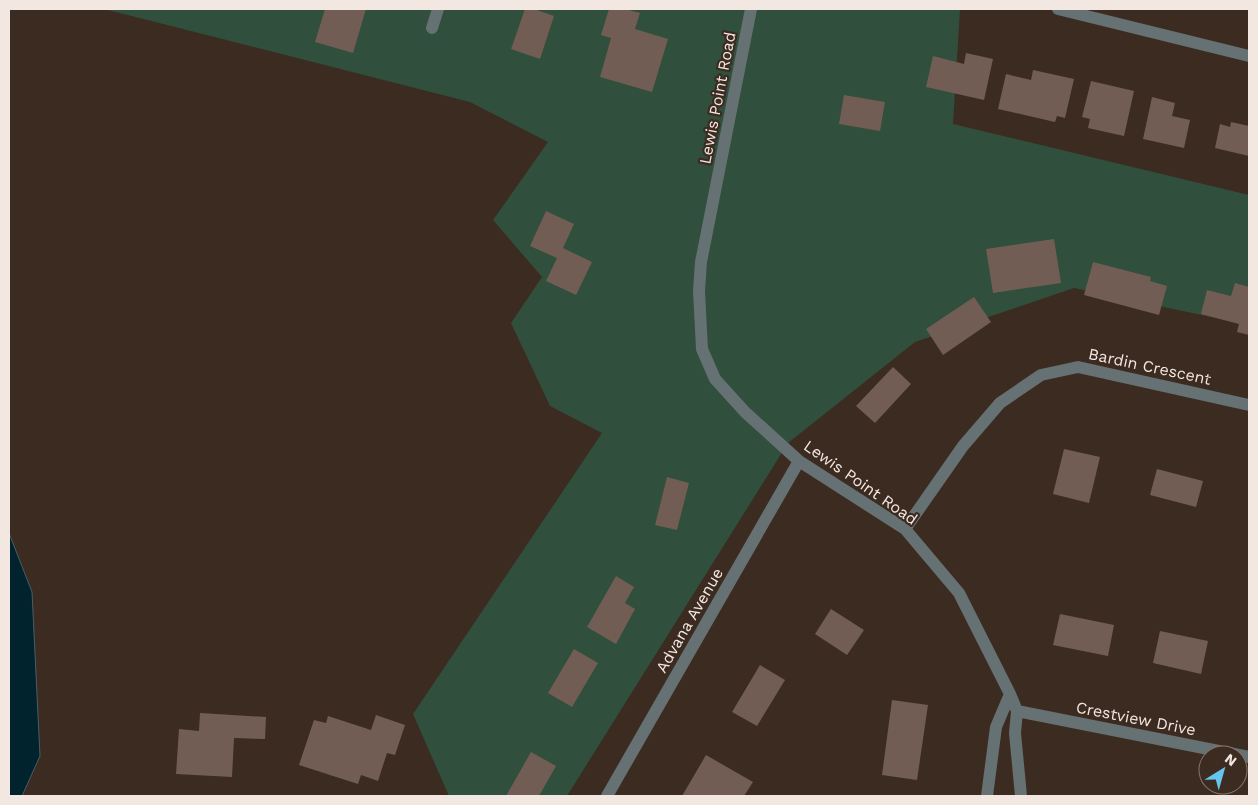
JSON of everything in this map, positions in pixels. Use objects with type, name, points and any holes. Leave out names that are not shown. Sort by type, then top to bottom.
[{"type":"street","points":[[432,28],[438,9]]},
{"type":"street","name":"Lewis Point Road","points":[[751,9],[701,262],[698,291],[702,349],[716,379],[745,412],[799,461],[905,529],[959,593],[1017,711],[1015,733],[1021,796]]},
{"type":"street","points":[[1064,9],[1249,56]]},
{"type":"street","name":"Bardin Crescent","points":[[905,529],[963,446],[1000,403],[1041,375],[1078,367],[1249,405]]},
{"type":"street","name":"Advana Avenue","points":[[607,796],[799,461]]},
{"type":"street","points":[[987,796],[996,727],[1010,694]]},
{"type":"street","name":"Crestview Drive","points":[[1017,711],[1249,757]]},
{"type":"green space","points":[[104,9],[960,9],[953,124],[1249,195],[1249,325],[1074,288],[915,342],[788,443],[567,796],[449,796],[413,714],[602,433],[550,406],[511,323],[542,277],[493,220],[548,142],[470,102]]},
{"type":"water","points":[[9,533],[32,592],[40,756],[22,796],[9,796]]},
{"type":"building","points":[[325,9],[366,9],[353,53],[315,42]]},
{"type":"building","points":[[525,9],[534,9],[554,16],[540,59],[511,49]]},
{"type":"building","points":[[609,9],[625,9],[640,13],[635,29],[668,39],[652,92],[600,77],[611,38],[601,35]]},
{"type":"building","points":[[966,53],[993,59],[984,100],[926,87],[933,56],[964,64]]},
{"type":"building","points":[[1033,70],[1074,79],[1065,118],[1057,116],[1055,122],[998,109],[1006,74],[1031,80]]},
{"type":"building","points":[[1091,81],[1134,91],[1124,136],[1088,128],[1090,119],[1082,117]]},
{"type":"building","points":[[844,95],[885,102],[880,131],[839,124]]},
{"type":"building","points":[[1152,97],[1175,103],[1172,116],[1190,120],[1184,148],[1143,139]]},
{"type":"building","points":[[1231,122],[1249,126],[1249,156],[1215,148],[1220,124],[1230,127]]},
{"type":"building","points":[[546,211],[574,224],[563,248],[592,262],[576,295],[546,281],[557,258],[530,246]]},
{"type":"building","points":[[1054,239],[1061,283],[993,293],[986,249]]},
{"type":"building","points":[[1093,262],[1151,277],[1150,281],[1167,286],[1159,315],[1084,295]]},
{"type":"building","points":[[1235,283],[1249,287],[1249,335],[1237,332],[1239,324],[1201,314],[1207,290],[1231,296]]},
{"type":"building","points":[[974,297],[991,322],[943,355],[926,329]]},
{"type":"building","points":[[893,367],[911,384],[875,423],[856,406]]},
{"type":"building","points":[[1064,449],[1100,457],[1089,503],[1053,494]]},
{"type":"building","points":[[1157,469],[1203,481],[1196,507],[1150,495]]},
{"type":"building","points":[[667,477],[689,483],[677,530],[655,525]]},
{"type":"building","points":[[616,576],[634,587],[625,603],[635,609],[616,644],[587,627]]},
{"type":"building","points":[[831,609],[864,630],[847,655],[815,634]]},
{"type":"building","points":[[1060,614],[1114,625],[1108,656],[1053,645]]},
{"type":"building","points":[[1160,631],[1208,641],[1201,674],[1153,663]]},
{"type":"building","points":[[574,649],[598,663],[572,707],[548,693]]},
{"type":"building","points":[[760,665],[785,680],[757,726],[732,712]]},
{"type":"building","points":[[892,700],[928,705],[917,780],[882,775]]},
{"type":"building","points":[[200,713],[266,717],[265,739],[234,738],[232,777],[176,774],[179,729],[199,731]]},
{"type":"building","points":[[376,715],[405,725],[395,755],[387,753],[378,781],[361,775],[358,784],[299,765],[314,720],[326,723],[328,716],[371,730]]},
{"type":"building","points":[[531,752],[556,766],[539,796],[506,796]]},
{"type":"building","points":[[706,755],[753,782],[744,796],[682,796]]}]
